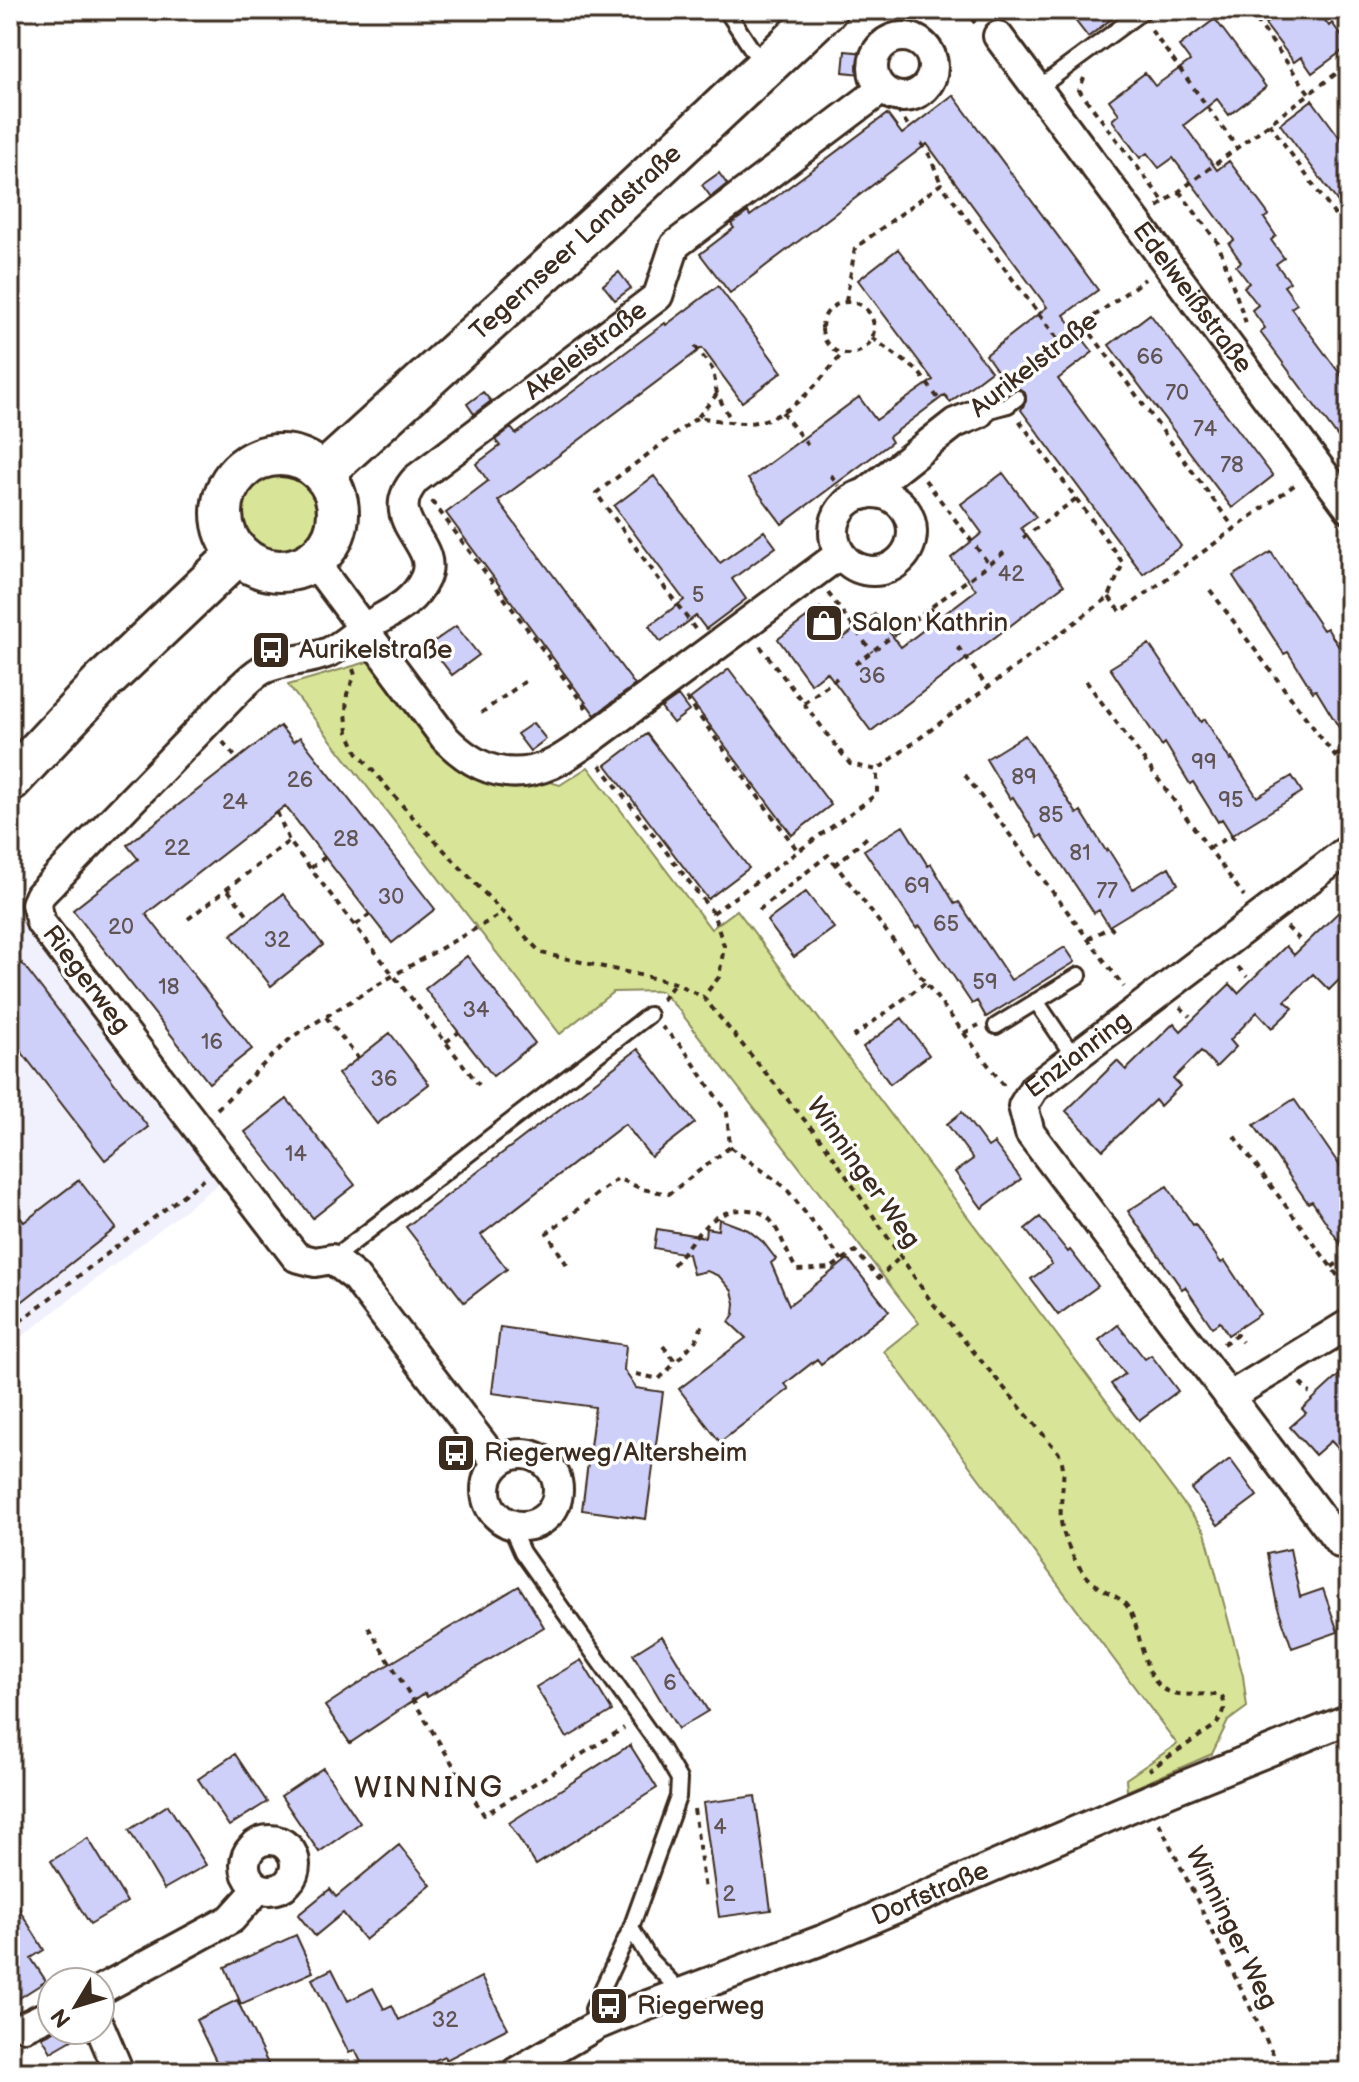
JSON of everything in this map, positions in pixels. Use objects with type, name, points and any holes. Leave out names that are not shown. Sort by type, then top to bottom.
[{"type":"main road","name":"Tegernseer Landstraße","points":[[323,473],[606,216],[826,10]]},
{"type":"main road","points":[[273,455],[291,455],[309,461],[323,473],[336,494],[339,519],[331,543],[314,562],[283,572],[251,564],[238,554],[227,538],[222,521],[222,502],[228,485],[240,470],[255,460],[273,455]]},
{"type":"main road","points":[[10,781],[103,682],[238,554]]},
{"type":"street","name":"Edelweißstraße","points":[[998,36],[1349,508]]},
{"type":"street","name":"Akeleistraße","points":[[416,479],[658,296],[675,245],[889,93]]},
{"type":"street","name":"Aurikelstraße","points":[[840,554],[834,531],[836,519],[850,500],[863,495],[967,418]]},
{"type":"street","points":[[364,628],[413,598],[426,576],[428,558],[408,527],[402,501],[416,479]]},
{"type":"street","points":[[314,562],[445,738],[463,756],[486,770],[520,771],[551,765],[593,737],[840,554],[861,569],[874,571],[898,562],[911,540],[907,514],[888,497],[875,493],[863,495]]},
{"type":"street","name":"Riegerweg","points":[[332,1259],[315,1262],[296,1257],[41,923],[36,904],[40,895],[240,688],[264,668],[300,662],[339,646],[364,628]]},
{"type":"street","name":"Enzianring","points":[[1340,1543],[1030,1133],[1023,1106],[1034,1088],[1349,849]]},
{"type":"street","points":[[332,1259],[355,1277],[497,1463]]},
{"type":"street","points":[[1229,1397],[1349,1324]]},
{"type":"street","points":[[518,1453],[541,1458],[550,1466],[559,1488],[553,1511],[544,1519],[522,1527],[510,1525],[494,1513],[486,1493],[490,1472],[497,1463],[518,1453]]},
{"type":"street","name":"Dorfstraße","points":[[516,2072],[597,2025],[822,1940],[1148,1800],[1349,1719]]},
{"type":"street","points":[[116,1981],[231,1919],[259,1888]]},
{"type":"street","points":[[25,2026],[36,2021]]},
{"type":"street","points":[[108,2046],[119,2072]]},
{"type":"lane","points":[[726,10],[764,68]]},
{"type":"lane","points":[[1037,89],[1142,12]]},
{"type":"lane","points":[[967,418],[1012,401]]},
{"type":"lane","points":[[988,1025],[1079,975]]},
{"type":"lane","points":[[1036,1001],[1074,1057]]},
{"type":"lane","points":[[332,1259],[649,1015]]},
{"type":"lane","points":[[510,1525],[522,1552],[679,1779],[678,1797],[631,1928],[593,2009],[597,2025]]},
{"type":"lane","points":[[631,1928],[650,1960],[681,1992]]},
{"type":"path","points":[[1249,10],[1309,93]]},
{"type":"path","points":[[1142,12],[1237,147]]},
{"type":"path","points":[[1072,63],[1084,79],[1079,90],[1164,202]]},
{"type":"path","points":[[1137,223],[1349,64]]},
{"type":"path","points":[[889,93],[892,103],[910,128]]},
{"type":"path","points":[[1269,123],[1349,235]]},
{"type":"path","points":[[921,143],[941,184],[1060,342]]},
{"type":"path","points":[[846,301],[855,248],[941,184]]},
{"type":"path","points":[[1179,191],[1218,243],[1246,323]]},
{"type":"path","name":"Aurikelstraße","points":[[1012,401],[996,389],[1167,263]]},
{"type":"path","points":[[1349,271],[1341,277],[1349,289]]},
{"type":"path","points":[[846,301],[863,306],[873,320],[872,338],[860,351],[842,354],[834,351],[823,338],[822,322],[831,307],[846,301]]},
{"type":"path","points":[[1084,324],[1234,529]]},
{"type":"path","points":[[872,338],[918,371],[967,418]]},
{"type":"path","points":[[695,346],[713,370],[717,394],[732,422]]},
{"type":"path","points":[[698,417],[732,422],[759,421],[782,412],[809,394],[842,354]]},
{"type":"path","points":[[711,650],[596,493],[698,417],[717,394]]},
{"type":"path","points":[[743,625],[850,764],[877,770],[1109,597],[1123,563],[1012,401]]},
{"type":"path","points":[[782,412],[809,447]]},
{"type":"path","points":[[909,459],[989,564]]},
{"type":"path","points":[[1109,597],[1121,612],[1318,467]]},
{"type":"path","points":[[416,479],[713,913],[724,946],[719,977],[703,997]]},
{"type":"path","points":[[1023,538],[1077,498]]},
{"type":"path","points":[[855,664],[1005,552]]},
{"type":"path","points":[[813,574],[872,652]]},
{"type":"path","points":[[1210,590],[1349,775]]},
{"type":"path","points":[[930,608],[942,624]]},
{"type":"path","name":"Winninger Weg","points":[[339,646],[355,675],[347,694],[348,732],[357,752],[408,812],[541,953],[675,983],[703,997],[826,1146],[930,1300],[1062,1458],[1060,1518],[1073,1556],[1089,1579],[1124,1602],[1131,1612],[1151,1675],[1159,1686],[1171,1693],[1222,1696],[1226,1704],[1216,1725],[1147,1771]]},
{"type":"path","points":[[958,647],[988,688]]},
{"type":"path","points":[[803,703],[837,678]]},
{"type":"path","points":[[672,679],[798,851]]},
{"type":"path","points":[[481,713],[527,680]]},
{"type":"path","points":[[1086,681],[1260,917]]},
{"type":"path","points":[[1335,756],[1349,748]]},
{"type":"path","points":[[713,913],[877,794],[877,770]]},
{"type":"path","points":[[965,775],[1140,1008]]},
{"type":"path","points":[[277,812],[289,841],[479,1085]]},
{"type":"path","points":[[835,865],[871,834]]},
{"type":"path","points":[[1209,848],[1231,836],[1238,842]]},
{"type":"path","points":[[188,919],[289,841]]},
{"type":"path","points":[[759,910],[828,855],[1023,1106]]},
{"type":"path","points":[[310,868],[325,857]]},
{"type":"path","points":[[228,889],[251,919]]},
{"type":"path","points":[[197,1128],[292,1037],[503,913]]},
{"type":"path","points":[[355,926],[370,914]]},
{"type":"path","points":[[1088,939],[1110,927],[1117,934]]},
{"type":"path","points":[[853,1037],[925,983]]},
{"type":"path","points":[[649,1015],[684,1049],[727,1113],[730,1147],[785,1187],[842,1260]]},
{"type":"path","points":[[326,1017],[358,1058]]},
{"type":"path","points":[[964,1033],[988,1025]]},
{"type":"path","points":[[446,1042],[459,1032]]},
{"type":"path","points":[[1234,1136],[1349,1291]]},
{"type":"path","points":[[567,1265],[547,1233],[618,1178],[642,1189],[669,1194],[730,1147]]},
{"type":"path","points":[[10,1329],[225,1163]]},
{"type":"path","points":[[673,1265],[697,1233],[719,1213],[738,1209],[759,1211],[770,1220],[797,1270],[831,1268],[855,1251],[879,1278],[900,1257]]},
{"type":"path","points":[[1332,1267],[1349,1255]]},
{"type":"path","points":[[636,1374],[659,1379],[696,1340],[703,1324]]},
{"type":"path","points":[[663,1346],[676,1362]]},
{"type":"path","points":[[1345,1571],[1349,1582]]},
{"type":"path","points":[[368,1627],[484,1815],[640,1719]]},
{"type":"path","points":[[679,1779],[692,1798],[705,1890]]},
{"type":"path","name":"Winninger Weg","points":[[1148,1800],[1282,2072]]},
{"type":"shaded area","points":[[10,908],[221,1182],[10,1346]]},
{"type":"green space","points":[[277,468],[295,472],[309,482],[319,496],[323,514],[319,532],[309,546],[295,556],[277,560],[259,556],[245,546],[235,532],[231,514],[235,496],[245,482],[259,472]]},
{"type":"green space","points":[[374,660],[442,752],[560,785],[588,767],[711,929],[737,910],[1205,1532],[1243,1676],[1247,1707],[1228,1721],[1212,1754],[1127,1791],[1126,1779],[1177,1744],[884,1351],[919,1323],[661,991],[613,992],[560,1034],[288,685]]},
{"type":"building","points":[[1067,10],[1123,10],[1088,37]]},
{"type":"building","points":[[1267,10],[1317,10],[1329,26],[1332,23],[1349,46],[1312,73],[1301,57],[1294,62],[1265,24],[1273,18]]},
{"type":"building","points":[[1215,19],[1266,87],[1229,115],[1217,99],[1184,125],[1217,170],[1229,161],[1269,215],[1264,218],[1276,236],[1271,240],[1284,258],[1276,264],[1290,282],[1284,286],[1297,304],[1291,308],[1349,386],[1349,452],[1260,332],[1265,328],[1252,310],[1258,305],[1244,287],[1249,283],[1236,266],[1241,262],[1229,244],[1234,240],[1173,158],[1159,168],[1147,153],[1140,158],[1112,120],[1119,114],[1109,100],[1145,73],[1155,86],[1190,61],[1179,46]]},
{"type":"building","points":[[845,51],[865,53],[862,74],[843,72]]},
{"type":"building","points":[[953,95],[1098,290],[1064,315],[1093,352],[1058,379],[1181,546],[1143,574],[1021,410],[1026,401],[1025,393],[1020,389],[1011,390],[986,355],[1047,307],[927,144],[730,293],[700,254],[734,228],[731,224],[748,212],[750,216],[887,114],[902,134]]},
{"type":"building","points":[[1312,100],[1349,150],[1349,217],[1280,124]]},
{"type":"building","points":[[719,173],[727,184],[711,197],[702,185]]},
{"type":"building","points":[[898,249],[991,371],[950,402],[945,395],[889,437],[892,442],[782,524],[748,479],[859,397],[876,420],[933,380],[858,280]]},
{"type":"building","points":[[619,272],[631,288],[615,300],[603,285]]},
{"type":"building","points":[[718,286],[782,372],[742,402],[702,348],[498,501],[635,685],[595,715],[446,513],[488,481],[476,464],[500,446],[495,440],[511,428],[516,434]]},
{"type":"building","points":[[1150,314],[1273,476],[1232,508],[1109,345]]},
{"type":"building","points":[[483,392],[491,401],[474,414],[467,404]]},
{"type":"building","points":[[1003,473],[1036,517],[1021,528],[1064,585],[871,731],[827,672],[811,684],[778,639],[820,608],[843,638],[875,614],[901,647],[976,590],[951,558],[982,533],[961,504]]},
{"type":"building","points":[[654,476],[720,563],[764,531],[776,547],[732,579],[746,599],[706,629],[696,616],[661,642],[649,626],[684,600],[614,506]]},
{"type":"building","points":[[1271,552],[1349,663],[1349,744],[1316,690],[1313,692],[1288,652],[1284,654],[1233,576]]},
{"type":"building","points":[[456,626],[479,655],[452,675],[429,645]]},
{"type":"building","points":[[1149,644],[1201,722],[1205,719],[1257,797],[1292,776],[1302,792],[1232,835],[1222,819],[1218,822],[1193,782],[1190,784],[1165,743],[1162,746],[1110,668]]},
{"type":"building","points":[[729,669],[831,805],[792,835],[690,699]]},
{"type":"building","points":[[678,696],[689,711],[673,723],[661,708]]},
{"type":"building","points":[[533,723],[546,739],[530,751],[517,734]]},
{"type":"building","points":[[280,726],[293,742],[300,737],[435,909],[392,943],[285,806],[146,914],[252,1049],[209,1083],[73,910],[138,859],[127,845]]},
{"type":"building","points":[[647,734],[749,868],[708,899],[606,765]]},
{"type":"building","points":[[1025,735],[1077,814],[1081,811],[1133,889],[1169,867],[1178,884],[1109,926],[1099,910],[1094,913],[1042,835],[1038,838],[1013,797],[1010,799],[986,759]]},
{"type":"building","points":[[903,826],[928,866],[931,864],[955,904],[959,902],[1011,980],[1065,947],[1075,962],[986,1017],[977,1001],[972,1004],[920,926],[916,928],[864,850]]},
{"type":"building","points":[[806,892],[834,928],[794,957],[767,921]]},
{"type":"building","points":[[283,894],[323,945],[271,986],[231,935]]},
{"type":"building","points":[[1349,902],[1349,970],[1329,990],[1313,974],[1285,1001],[1293,1008],[1272,1028],[1257,1012],[1230,1040],[1236,1047],[1216,1067],[1201,1051],[1173,1079],[1180,1086],[1160,1106],[1155,1100],[1103,1150],[1066,1111],[1117,1061],[1126,1070],[1174,1023],[1181,1031],[1230,984],[1238,993],[1286,946],[1294,955]]},
{"type":"building","points":[[467,956],[535,1043],[493,1076],[425,989]]},
{"type":"building","points":[[22,963],[148,1127],[105,1160],[10,1037],[10,972]]},
{"type":"building","points":[[902,1018],[929,1055],[890,1084],[863,1047]]},
{"type":"building","points":[[390,1033],[429,1084],[377,1124],[338,1074]]},
{"type":"building","points":[[638,1049],[695,1123],[651,1157],[625,1124],[481,1235],[507,1269],[464,1302],[406,1227]]},
{"type":"building","points":[[287,1099],[355,1185],[313,1218],[245,1132]]},
{"type":"building","points":[[1294,1099],[1349,1179],[1349,1257],[1312,1201],[1308,1203],[1254,1125]]},
{"type":"building","points":[[962,1112],[988,1147],[994,1143],[1021,1179],[982,1208],[955,1172],[973,1159],[947,1124]]},
{"type":"building","points":[[79,1180],[116,1228],[10,1311],[10,1204],[24,1222]]},
{"type":"building","points":[[1167,1186],[1221,1263],[1225,1261],[1260,1314],[1228,1335],[1220,1322],[1212,1327],[1128,1211]]},
{"type":"building","points":[[1040,1217],[1098,1286],[1058,1315],[1031,1279],[1052,1264],[1025,1229]]},
{"type":"building","points":[[719,1219],[748,1230],[763,1242],[776,1259],[771,1263],[789,1305],[848,1259],[889,1311],[821,1364],[817,1359],[785,1384],[789,1389],[720,1442],[679,1389],[746,1338],[729,1322],[734,1314],[732,1291],[719,1276],[707,1271],[693,1274],[688,1254],[654,1248],[657,1229],[705,1237],[706,1228],[718,1230]]},
{"type":"building","points":[[1118,1325],[1145,1359],[1151,1355],[1178,1391],[1139,1420],[1111,1384],[1125,1374],[1099,1340]]},
{"type":"building","points":[[500,1327],[626,1345],[624,1370],[636,1388],[663,1392],[646,1519],[582,1510],[595,1407],[492,1393]]},
{"type":"building","points":[[1349,1366],[1349,1460],[1331,1441],[1315,1455],[1290,1427],[1306,1413],[1302,1409]]},
{"type":"building","points":[[1230,1459],[1257,1496],[1218,1525],[1191,1489]]},
{"type":"building","points":[[1290,1549],[1300,1597],[1323,1589],[1338,1632],[1292,1648],[1277,1605],[1267,1554]]},
{"type":"building","points":[[519,1586],[544,1627],[427,1697],[425,1693],[350,1743],[325,1706]]},
{"type":"building","points":[[662,1636],[708,1711],[678,1729],[633,1654]]},
{"type":"building","points":[[581,1660],[612,1711],[567,1738],[536,1687]]},
{"type":"building","points":[[630,1745],[657,1788],[536,1865],[509,1823]]},
{"type":"building","points":[[235,1754],[267,1802],[229,1826],[198,1779]]},
{"type":"building","points":[[323,1768],[360,1823],[319,1852],[281,1796]]},
{"type":"building","points":[[755,1796],[771,1910],[719,1917],[703,1803]]},
{"type":"building","points":[[168,1805],[206,1865],[164,1889],[129,1830]]},
{"type":"building","points":[[88,1838],[127,1902],[90,1924],[51,1861]]},
{"type":"building","points":[[399,1845],[431,1885],[365,1940],[343,1913],[315,1936],[298,1915],[330,1889],[336,1897]]},
{"type":"building","points":[[10,1894],[44,1950],[31,1958],[36,1966],[36,1987],[10,2004]]},
{"type":"building","points":[[296,1935],[313,1972],[241,2004],[225,1967]]},
{"type":"building","points":[[332,1969],[348,2001],[373,1988],[384,2009],[392,2005],[399,2020],[481,1977],[508,2028],[446,2060],[444,2056],[410,2072],[366,2072],[355,2050],[349,2053],[312,1979]]},
{"type":"building","points":[[237,2000],[272,2072],[221,2072],[196,2020]]},
{"type":"building","points":[[47,2046],[61,2046],[51,2052]]},
{"type":"place","name":"Salon Kathrin","points":[[824,623]]},
{"type":"place","name":"Aurikelstraße","points":[[271,650]]},
{"type":"place","name":"Riegerweg/Altersheim","points":[[456,1453]]},
{"type":"place","name":"Riegerweg","points":[[609,2006]]},
{"type":"district","name":"WINNING","points":[[429,1788]]}]
